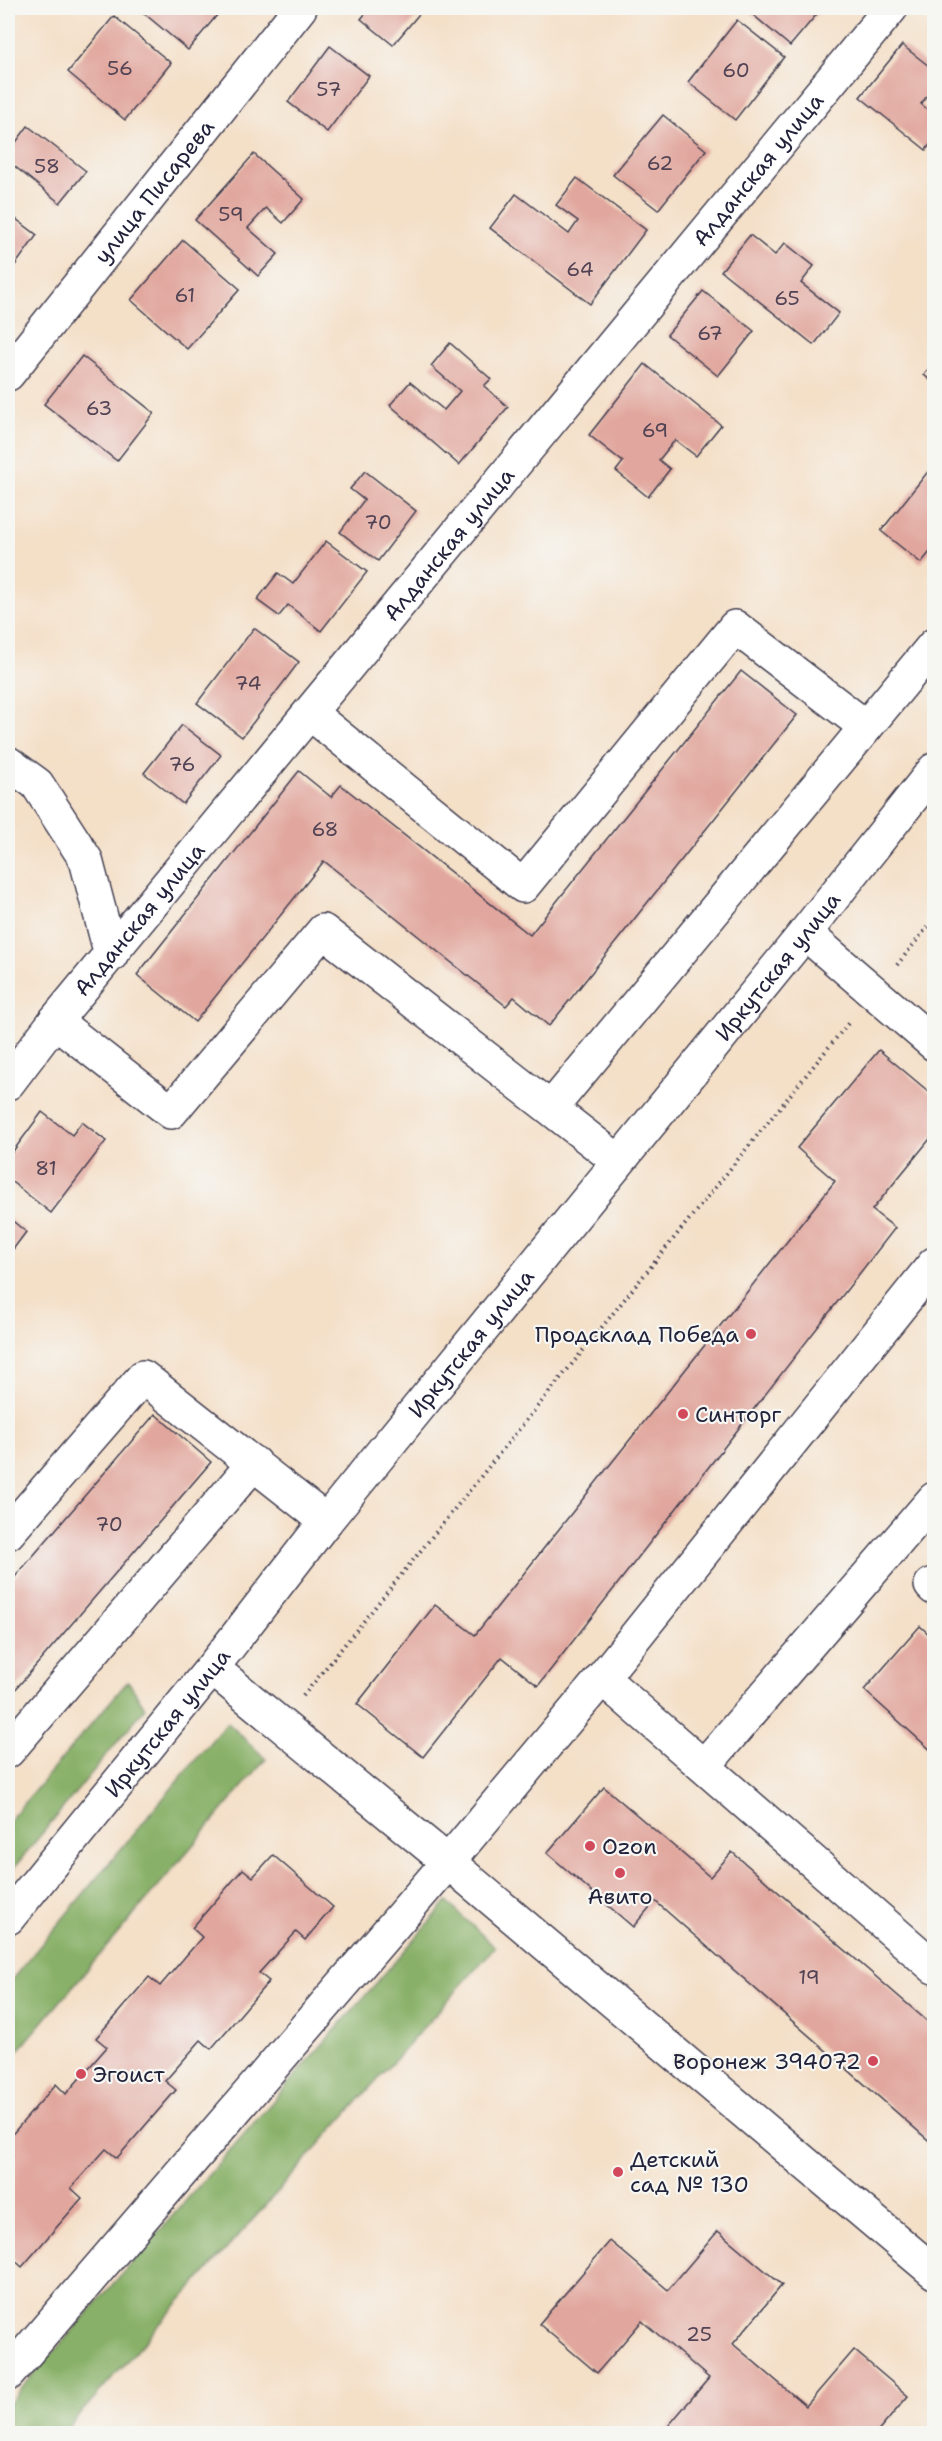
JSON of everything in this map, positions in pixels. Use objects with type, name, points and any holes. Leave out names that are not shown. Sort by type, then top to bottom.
[{"type":"street","name":"улица Писарева","points":[[8,374],[300,8]]},
{"type":"street","name":"Алданская улица","points":[[8,1083],[56,1021],[891,8]]},
{"type":"street","points":[[311,714],[523,886],[735,627],[866,727]]},
{"type":"street","points":[[551,1108],[934,645]]},
{"type":"street","points":[[8,763],[37,784],[86,860],[111,955]]},
{"type":"street","name":"Иркутская улица","points":[[8,1918],[212,1668],[326,1521],[805,933],[934,770]]},
{"type":"street","points":[[56,1021],[171,1112],[323,930],[618,1161]]},
{"type":"street","points":[[805,933],[934,1044]]},
{"type":"street","points":[[8,2374],[448,1862],[602,1678],[934,1264]]},
{"type":"street","points":[[8,1533],[143,1377],[326,1521]]},
{"type":"street","points":[[8,1751],[254,1463]]},
{"type":"street","points":[[704,1766],[934,1499]]},
{"type":"street","points":[[212,1668],[448,1862],[934,2272]]},
{"type":"street","points":[[602,1678],[934,1967]]},
{"type":"path","points":[[279,1725],[934,919]]},
{"type":"green space","points":[[128,1681],[145,1708],[8,1875],[8,1822]]},
{"type":"green space","points":[[227,1722],[266,1759],[8,2063],[8,1984]]},
{"type":"green space","points":[[447,1902],[495,1947],[63,2433],[8,2433],[8,2404]]},
{"type":"building","points":[[142,8],[223,8],[188,50],[140,10]]},
{"type":"building","points":[[370,8],[424,8],[393,45],[361,19]]},
{"type":"building","points":[[745,8],[822,8],[790,46]]},
{"type":"building","points":[[114,16],[171,63],[125,120],[68,72]]},
{"type":"building","points":[[737,20],[784,57],[735,120],[688,82]]},
{"type":"building","points":[[902,45],[934,70],[934,87],[921,104],[934,115],[934,139],[926,150],[860,97]]},
{"type":"building","points":[[330,46],[369,76],[327,132],[288,102]]},
{"type":"building","points":[[663,115],[706,150],[658,210],[613,175]]},
{"type":"building","points":[[28,126],[86,171],[60,203],[8,161],[8,153]]},
{"type":"building","points":[[254,154],[304,199],[283,223],[266,208],[248,228],[278,254],[258,276],[195,220]]},
{"type":"building","points":[[577,178],[646,230],[590,304],[490,228],[516,194],[569,234],[578,221],[556,205]]},
{"type":"building","points":[[8,213],[37,235],[8,275]]},
{"type":"building","points":[[750,235],[775,255],[785,243],[814,266],[801,283],[839,313],[814,345],[721,271]]},
{"type":"building","points":[[183,240],[240,289],[187,349],[131,300]]},
{"type":"building","points":[[703,291],[754,331],[718,376],[667,335]]},
{"type":"building","points":[[450,343],[491,379],[484,386],[508,407],[459,465],[390,405],[410,382],[444,410],[460,391],[431,366]]},
{"type":"building","points":[[82,356],[154,413],[117,461],[44,404]]},
{"type":"building","points":[[934,362],[934,383],[924,375]]},
{"type":"building","points":[[645,364],[721,425],[696,456],[675,440],[659,460],[670,469],[648,497],[616,471],[623,462],[589,435]]},
{"type":"building","points":[[930,469],[934,472],[934,547],[921,563],[881,531]]},
{"type":"building","points":[[365,471],[416,511],[378,561],[340,532],[364,500],[350,489]]},
{"type":"building","points":[[326,541],[367,572],[321,631],[288,605],[279,616],[257,600],[278,573],[293,584]]},
{"type":"building","points":[[254,628],[299,662],[242,737],[197,703]]},
{"type":"building","points":[[741,671],[797,715],[549,1026],[514,997],[506,1006],[324,861],[195,1022],[137,975],[299,771],[331,797],[341,785],[530,935]]},
{"type":"building","points":[[182,725],[221,755],[183,804],[144,773]]},
{"type":"building","points":[[879,1050],[934,1096],[934,1134],[872,1210],[895,1228],[538,1686],[502,1657],[423,1757],[357,1704],[435,1605],[475,1635],[835,1181],[797,1148]]},
{"type":"building","points":[[42,1112],[72,1135],[82,1122],[106,1141],[51,1213],[8,1179],[8,1158]]},
{"type":"building","points":[[8,1217],[26,1232],[8,1256]]},
{"type":"building","points":[[155,1414],[211,1462],[8,1698],[8,1585]]},
{"type":"building","points":[[920,1626],[934,1639],[934,1753],[864,1690]]},
{"type":"building","points":[[604,1787],[710,1877],[732,1852],[934,2027],[934,2145],[655,1901],[633,1927],[547,1853]]},
{"type":"building","points":[[273,1855],[333,1907],[305,1940],[296,1932],[259,1973],[269,1981],[211,2049],[201,2040],[165,2081],[176,2090],[117,2158],[106,2149],[71,2188],[82,2198],[22,2267],[11,2257],[8,2261],[8,2161],[13,2155],[8,2150],[8,2139],[56,2084],[66,2094],[107,2047],[96,2038],[149,1977],[160,1986],[202,1937],[192,1928],[243,1869],[253,1877]]},
{"type":"building","points":[[718,2231],[782,2285],[733,2344],[806,2406],[854,2350],[908,2396],[876,2434],[664,2434],[663,2432],[709,2378],[642,2321],[597,2373],[539,2324],[610,2241],[668,2290]]},
{"type":"place","name":"Продсклад Победа","points":[[751,1334]]},
{"type":"place","name":"Синторг","points":[[683,1414]]},
{"type":"place","name":"Ozon","points":[[590,1846]]},
{"type":"place","name":"Авито","points":[[620,1873]]},
{"type":"place","name":"Воронеж 394072","points":[[873,2061]]},
{"type":"place","name":"Эгоист","points":[[81,2074]]},
{"type":"place","name":"Детский сад № 130","points":[[618,2172]]}]
